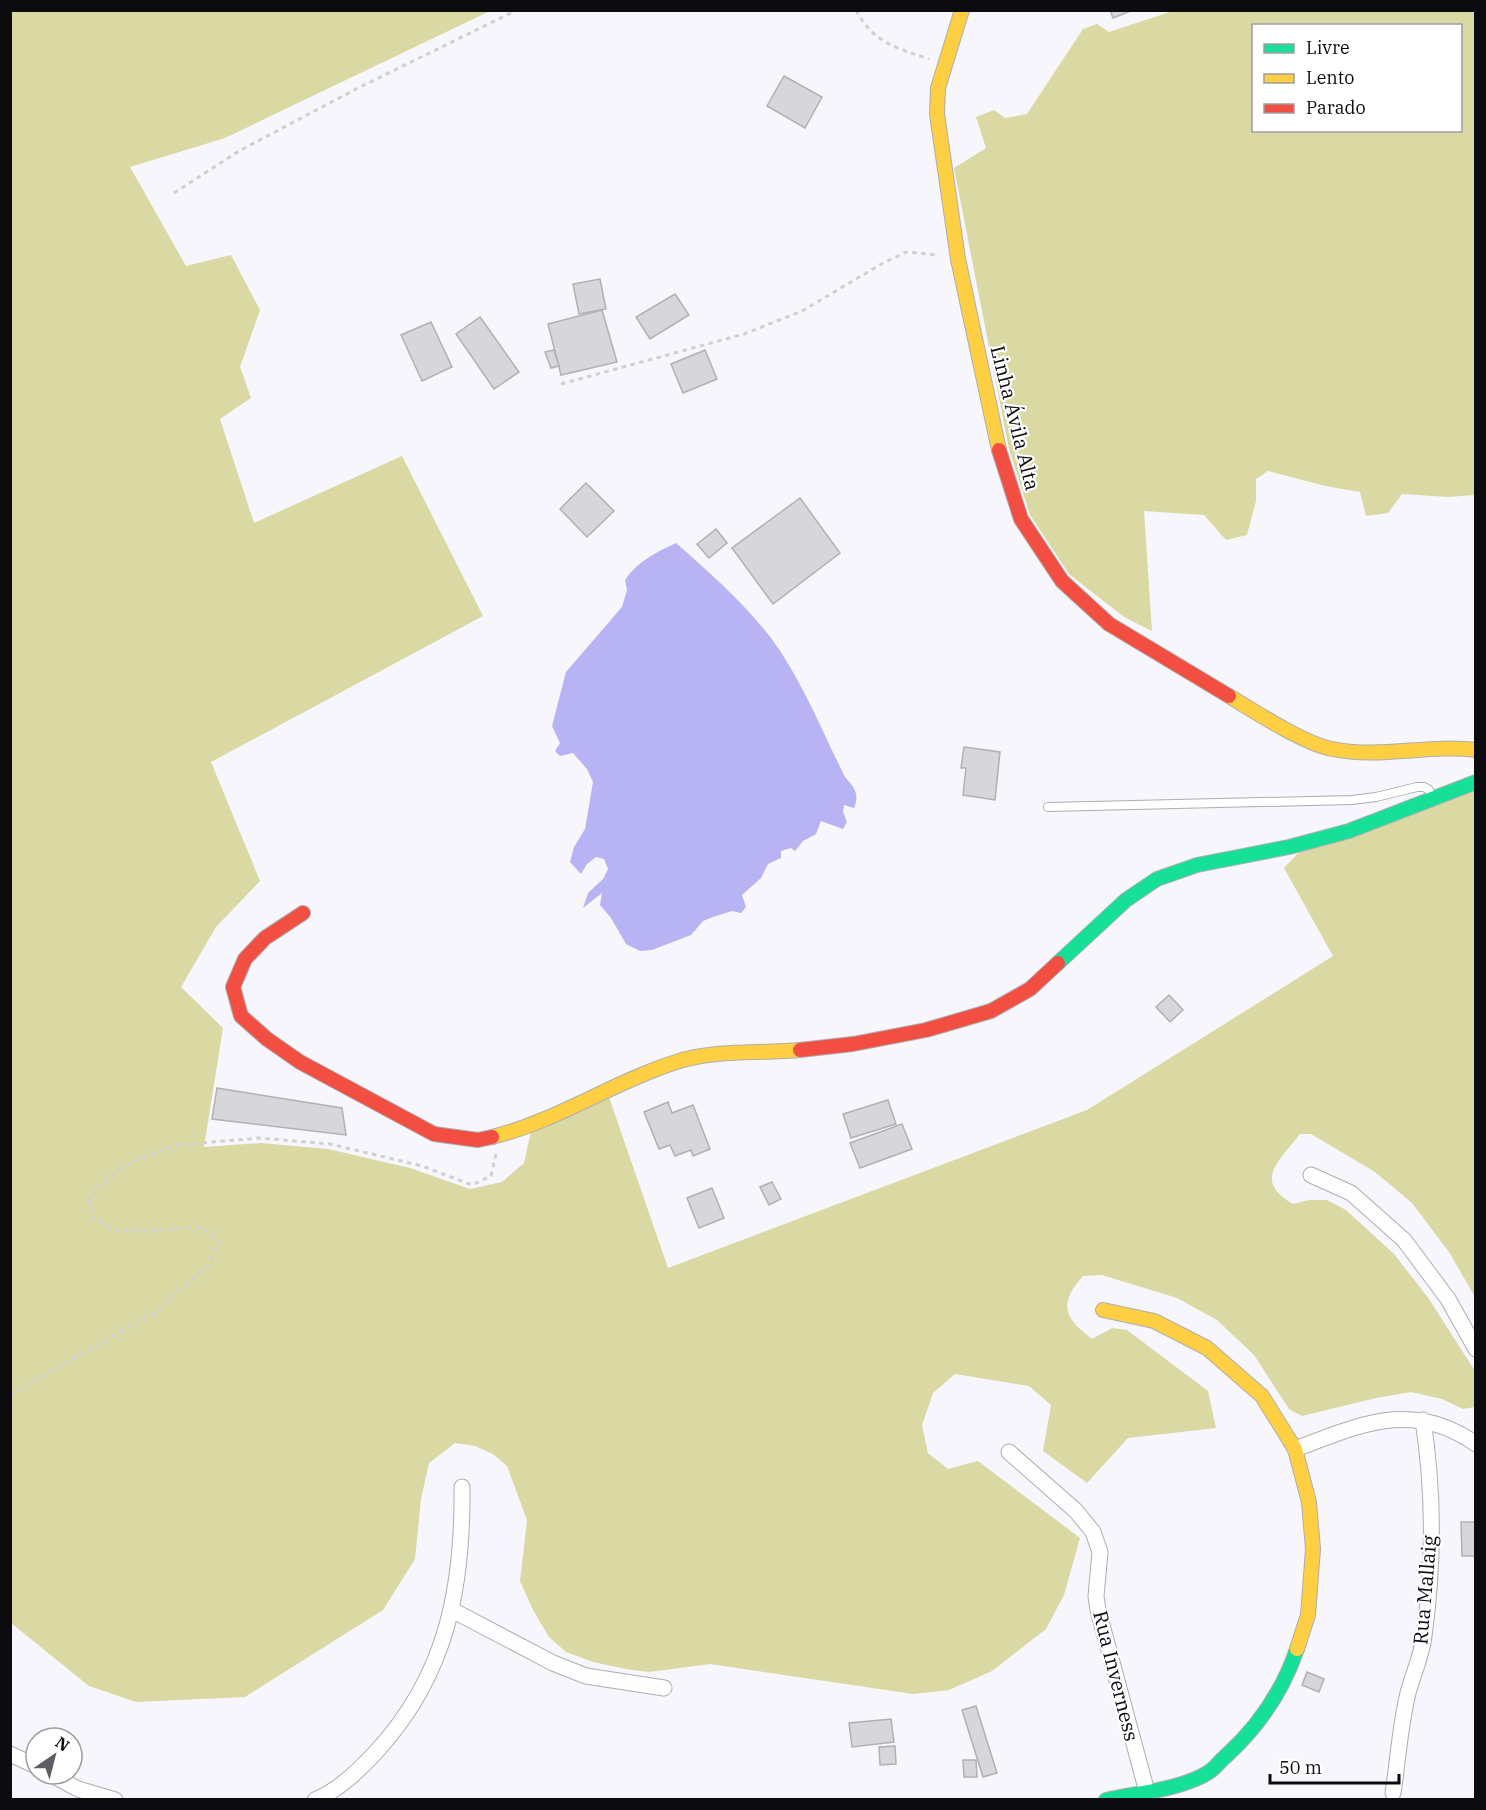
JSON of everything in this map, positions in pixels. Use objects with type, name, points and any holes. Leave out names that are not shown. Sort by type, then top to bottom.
[{"type":"street","name":"Linha Ávila Alta","points":[[962,10],[938,88],[937,114],[958,259],[1000,459],[1021,519],[1062,580],[1109,624],[1237,701],[1302,737],[1331,749],[1362,752],[1454,747],[1476,750]]},
{"type":"street","points":[[303,913],[265,938],[246,959],[232,987],[241,1016],[267,1039],[300,1062],[434,1134],[478,1140],[519,1130],[640,1075],[678,1061],[719,1053],[795,1050],[853,1044],[926,1030],[991,1011],[1030,989],[1126,900],[1157,879],[1197,865],[1289,847],[1349,831],[1476,782]]},
{"type":"street","points":[[1311,1175],[1351,1193],[1404,1240],[1448,1299],[1476,1349]]},
{"type":"street","points":[[1103,1310],[1154,1321],[1207,1348],[1262,1396],[1295,1449],[1309,1502],[1313,1558],[1308,1616],[1290,1669],[1267,1710],[1238,1745],[1209,1772],[1185,1783],[1106,1800]]},
{"type":"street","points":[[1295,1449],[1360,1425],[1393,1419],[1423,1420],[1460,1433],[1476,1444]]},
{"type":"street","name":"Rua Mallaig","points":[[1393,1793],[1408,1695],[1424,1639],[1428,1605],[1432,1538],[1430,1474],[1423,1420]]},
{"type":"street","name":"Rua Inverness","points":[[1009,1452],[1076,1512],[1093,1532],[1100,1552],[1096,1596],[1098,1610],[1146,1792]]},
{"type":"street","points":[[326,1798],[363,1765],[398,1726],[414,1703],[435,1662],[452,1610],[458,1576],[462,1531],[462,1487]]},
{"type":"street","points":[[452,1610],[553,1663],[586,1676],[664,1688]]},
{"type":"street","points":[[10,1754],[24,1760]]},
{"type":"street","points":[[71,1786],[115,1800]]},
{"type":"lane","points":[[1048,807],[1352,800],[1417,787],[1429,790],[1432,798]]},
{"type":"path","points":[[174,193],[239,151],[368,83],[517,10]]},
{"type":"path","points":[[856,10],[864,25],[886,44],[944,65]]},
{"type":"path","points":[[561,384],[744,334],[802,311],[906,252],[958,259]]},
{"type":"path","points":[[10,1395],[155,1312],[208,1266],[219,1243],[211,1232],[193,1227],[146,1231],[113,1230],[92,1216],[89,1200],[102,1182],[126,1164],[177,1145],[260,1138],[330,1144],[422,1166],[472,1185],[491,1176],[500,1135]]},
{"type":"shaded area","points":[[1176,10],[1475,11],[1475,495],[1448,497],[1402,494],[1388,513],[1366,516],[1360,492],[1325,486],[1268,471],[1256,479],[1256,501],[1247,535],[1226,540],[1204,515],[1144,511],[1152,631],[1124,617],[1069,574],[1030,515],[1009,449],[954,168],[986,148],[976,117],[994,110],[1005,118],[1027,114],[1083,29],[1097,24],[1109,32]]},
{"type":"shaded area","points":[[10,11],[490,11],[225,138],[130,167],[186,266],[231,255],[260,310],[240,367],[251,398],[220,419],[254,523],[402,456],[483,616],[211,762],[260,881],[216,927],[181,987],[223,1028],[204,1147],[261,1143],[328,1149],[410,1168],[470,1189],[502,1182],[524,1163],[531,1131],[609,1097],[668,1268],[1087,1110],[1333,956],[1284,868],[1306,845],[1475,791],[1475,1297],[1449,1252],[1412,1203],[1375,1172],[1311,1134],[1300,1134],[1278,1162],[1272,1179],[1274,1187],[1293,1204],[1309,1200],[1327,1200],[1346,1210],[1394,1254],[1429,1299],[1475,1371],[1475,1407],[1463,1409],[1442,1399],[1411,1392],[1302,1416],[1289,1409],[1254,1355],[1217,1320],[1177,1298],[1102,1275],[1083,1276],[1067,1303],[1070,1317],[1075,1324],[1092,1339],[1112,1328],[1127,1330],[1208,1391],[1216,1428],[1128,1438],[1087,1483],[1043,1451],[1051,1405],[1029,1386],[955,1374],[933,1393],[922,1425],[928,1453],[948,1469],[978,1461],[1080,1538],[1064,1595],[1046,1629],[992,1671],[949,1690],[913,1694],[710,1664],[649,1672],[593,1662],[566,1652],[549,1637],[520,1581],[527,1520],[507,1466],[493,1454],[475,1446],[455,1443],[429,1463],[421,1499],[415,1559],[383,1610],[245,1697],[136,1702],[89,1686],[11,1623]]},
{"type":"shaded area","points":[[676,543],[738,600],[771,638],[802,688],[845,777],[855,791],[856,799],[854,808],[844,805],[843,812],[847,822],[843,829],[821,821],[816,834],[803,841],[795,851],[791,848],[781,851],[781,858],[768,864],[761,878],[742,895],[746,907],[741,913],[732,911],[713,917],[703,921],[691,935],[652,950],[640,951],[626,944],[611,918],[600,905],[602,893],[583,908],[588,893],[603,879],[608,869],[604,859],[596,857],[587,864],[581,874],[570,862],[574,847],[585,829],[593,782],[587,769],[573,753],[560,756],[555,751],[560,743],[552,726],[566,672],[622,607],[627,590],[625,580],[641,563]]},
{"type":"building","points":[[1110,10],[1133,10],[1113,18]]},
{"type":"building","points":[[784,76],[822,97],[805,128],[767,106]]},
{"type":"building","points":[[600,279],[606,309],[579,314],[573,284]]},
{"type":"building","points":[[675,294],[689,315],[650,339],[636,317]]},
{"type":"building","points":[[602,310],[617,362],[561,375],[548,324]]},
{"type":"building","points":[[480,317],[519,372],[494,389],[456,334]]},
{"type":"building","points":[[431,322],[452,367],[422,381],[401,335]]},
{"type":"building","points":[[554,350],[559,366],[551,368],[545,352]]},
{"type":"building","points":[[705,350],[717,379],[683,393],[671,364]]},
{"type":"building","points":[[586,483],[614,511],[587,537],[560,509]]},
{"type":"building","points":[[800,498],[840,553],[773,604],[732,548]]},
{"type":"building","points":[[716,529],[727,543],[709,558],[697,544]]},
{"type":"building","points":[[964,747],[1000,752],[995,800],[963,795],[966,768],[961,768]]},
{"type":"building","points":[[1169,995],[1183,1010],[1170,1022],[1156,1007]]},
{"type":"building","points":[[217,1088],[342,1108],[346,1135],[212,1119]]},
{"type":"building","points":[[888,1100],[896,1124],[851,1138],[843,1114]]},
{"type":"building","points":[[668,1102],[672,1113],[693,1105],[710,1149],[693,1156],[691,1150],[675,1156],[670,1145],[659,1149],[644,1112]]},
{"type":"building","points":[[902,1124],[912,1149],[860,1168],[850,1143]]},
{"type":"building","points":[[772,1182],[781,1199],[769,1205],[760,1187]]},
{"type":"building","points":[[712,1188],[724,1218],[699,1228],[687,1198]]},
{"type":"building","points":[[1461,1522],[1476,1522],[1476,1556],[1462,1556]]},
{"type":"building","points":[[1307,1672],[1324,1679],[1319,1692],[1302,1685]]},
{"type":"building","points":[[976,1706],[997,1773],[983,1777],[962,1710]]},
{"type":"building","points":[[891,1719],[894,1742],[852,1747],[849,1723]]},
{"type":"building","points":[[895,1746],[896,1764],[880,1765],[879,1747]]},
{"type":"building","points":[[963,1760],[976,1760],[977,1777],[964,1777]]},
{"type":"traffic: fast","points":[[1058,963],[1126,900],[1157,879],[1197,865],[1289,847],[1349,831],[1476,782]]},
{"type":"traffic: fast","points":[[1106,1800],[1186,1783],[1211,1770],[1238,1745],[1259,1720],[1277,1693],[1297,1649]]},
{"type":"traffic: slow","points":[[962,10],[938,88],[937,114],[958,259],[999,450]]},
{"type":"traffic: slow","points":[[1229,696],[1294,734],[1332,749],[1368,753],[1440,749],[1476,750]]},
{"type":"traffic: slow","points":[[492,1137],[562,1112],[630,1080],[676,1062],[706,1055],[800,1050]]},
{"type":"traffic: slow","points":[[1103,1310],[1154,1321],[1207,1348],[1262,1396],[1295,1449],[1309,1502],[1313,1549],[1308,1615],[1297,1649]]},
{"type":"traffic: jam","points":[[999,450],[1021,519],[1062,581],[1109,624],[1229,696]]},
{"type":"traffic: jam","points":[[303,913],[265,938],[245,959],[233,987],[241,1016],[267,1039],[300,1062],[434,1134],[478,1140],[492,1137]]},
{"type":"traffic: jam","points":[[800,1050],[853,1044],[926,1030],[991,1011],[1030,989],[1058,963]]}]
